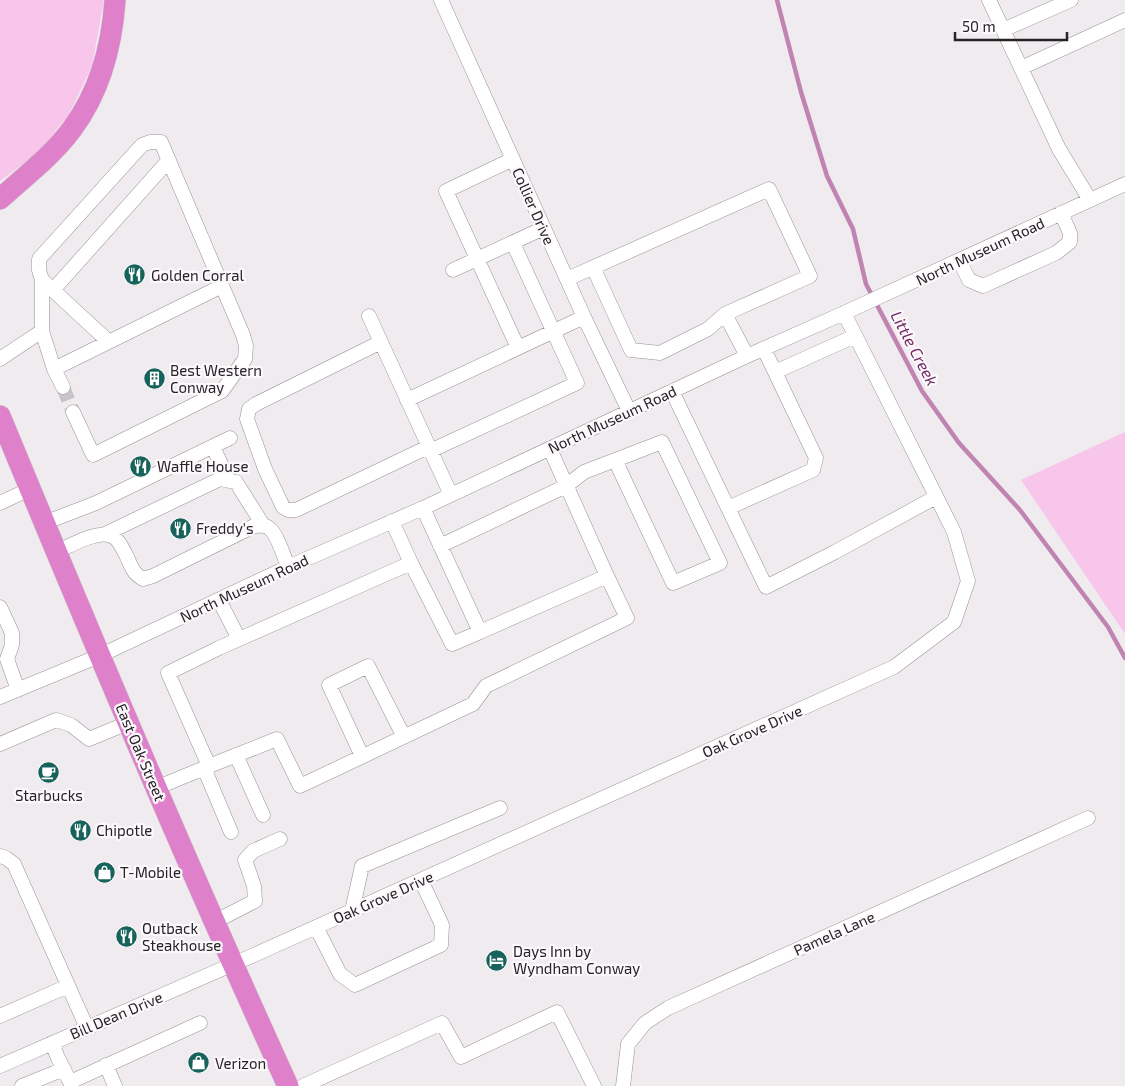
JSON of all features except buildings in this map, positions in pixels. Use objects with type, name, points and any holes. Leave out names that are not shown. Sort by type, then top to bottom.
[{"type":"highway","points":[[0,199],[61,142],[85,108],[97,84],[106,58],[113,28],[115,0]]},
{"type":"highway","name":"East Oak Street","points":[[0,416],[99,656],[214,922],[288,1086]]},
{"type":"street","name":"Collier Drive","points":[[441,0],[584,317],[629,411]]},
{"type":"street","points":[[989,0],[1059,149],[1090,200]]},
{"type":"street","points":[[1004,30],[1071,0]]},
{"type":"street","points":[[1021,68],[1125,20]]},
{"type":"street","points":[[63,387],[54,368],[42,331],[42,280],[39,270],[39,259],[142,145],[150,142],[162,142],[243,335],[246,346],[245,359],[222,392],[93,455],[73,412]]},
{"type":"street","points":[[513,159],[446,191],[518,348]]},
{"type":"street","points":[[53,290],[169,160]]},
{"type":"street","name":"North Museum Road","points":[[0,697],[99,656],[288,568],[423,508],[747,356],[844,314],[1125,184]]},
{"type":"street","points":[[567,279],[593,267],[769,189],[810,276],[725,314],[708,329],[660,352],[631,350],[593,267]]},
{"type":"street","points":[[959,260],[969,280],[984,286],[1056,253],[1070,242],[1070,233],[1061,213]]},
{"type":"street","points":[[453,270],[544,228]]},
{"type":"street","points":[[380,342],[249,409],[247,419],[265,469],[283,507],[288,510],[296,510],[577,383],[513,243]]},
{"type":"street","points":[[42,280],[109,342]]},
{"type":"street","points":[[54,368],[222,286]]},
{"type":"street","points":[[725,314],[747,356]]},
{"type":"street","name":"Oak Grove Drive","points":[[233,965],[894,667],[954,622],[968,581],[954,532],[844,314]]},
{"type":"street","points":[[369,316],[450,495]]},
{"type":"street","points":[[407,400],[584,317]]},
{"type":"street","points":[[0,359],[42,331]]},
{"type":"street","points":[[775,372],[855,336]]},
{"type":"street","points":[[728,508],[813,470],[816,458],[764,349]]},
{"type":"street","points":[[672,391],[766,587],[936,497]]},
{"type":"street","points":[[44,523],[96,503],[230,438]]},
{"type":"street","points":[[440,546],[566,486],[584,472],[615,460],[662,442],[720,564],[674,583],[615,460]]},
{"type":"street","points":[[213,447],[229,481]]},
{"type":"street","points":[[156,788],[277,739],[300,786],[473,704],[486,686],[627,618],[550,449]]},
{"type":"street","points":[[56,552],[96,535],[105,534],[220,479],[236,482],[259,526]]},
{"type":"street","points":[[0,503],[30,490]]},
{"type":"street","points":[[423,508],[480,632]]},
{"type":"street","points":[[392,521],[452,644],[607,576]]},
{"type":"street","points":[[105,534],[116,538],[135,575],[143,579],[259,526],[270,528],[288,568]]},
{"type":"street","points":[[231,832],[168,673],[239,639],[411,563]]},
{"type":"street","points":[[219,600],[239,639]]},
{"type":"street","points":[[0,607],[12,633],[12,646],[7,659],[18,690]]},
{"type":"street","points":[[362,756],[329,685],[368,666],[404,737]]},
{"type":"street","points":[[0,744],[56,720],[71,725],[89,739],[128,723]]},
{"type":"street","points":[[236,755],[263,815]]},
{"type":"street","points":[[352,911],[362,866],[500,808]]},
{"type":"street","name":"Pamela Lane","points":[[623,1086],[628,1044],[645,1023],[668,1008],[1088,818]]},
{"type":"street","points":[[214,922],[255,900],[254,886],[245,860],[252,851],[280,838]]},
{"type":"street","points":[[0,856],[14,864],[87,1028]]},
{"type":"street","points":[[316,927],[340,974],[355,985],[442,945],[442,925],[421,880]]},
{"type":"street","name":"Bill Dean Drive","points":[[0,1066],[233,965]]},
{"type":"street","points":[[0,1016],[68,986]]},
{"type":"street","points":[[303,1086],[442,1023],[461,1057],[557,1012],[594,1086]]},
{"type":"street","points":[[22,1086],[69,1079],[106,1066],[200,1023]]},
{"type":"street","points":[[52,1043],[69,1079]]},
{"type":"street","points":[[106,1066],[115,1086]]},
{"type":"shaded area","points":[[0,0],[104,0],[92,66],[69,114],[39,152],[0,181]]},
{"type":"shaded area","points":[[1125,432],[1125,634],[1021,480]]},
{"type":"waterway","name":"Little Creek","points":[[777,0],[801,92],[827,176],[853,229],[866,284],[922,391],[959,443],[1020,510],[1108,627],[1125,658]]},
{"type":"tunnel","points":[[63,387],[73,412]]},
{"type":"place","name":"Golden Corral","points":[[135,275]]},
{"type":"place","name":"Best Western Conway","points":[[154,379]]},
{"type":"place","name":"Waffle House","points":[[141,466]]},
{"type":"place","name":"Freddy's","points":[[180,528]]},
{"type":"place","name":"Starbucks","points":[[49,772]]},
{"type":"place","name":"Chipotle","points":[[80,830]]},
{"type":"place","name":"T-Mobile","points":[[104,872]]},
{"type":"place","name":"Outback Steakhouse","points":[[126,937]]},
{"type":"place","name":"Days Inn by Wyndham Conway","points":[[497,960]]},
{"type":"place","name":"Verizon","points":[[199,1063]]}]
